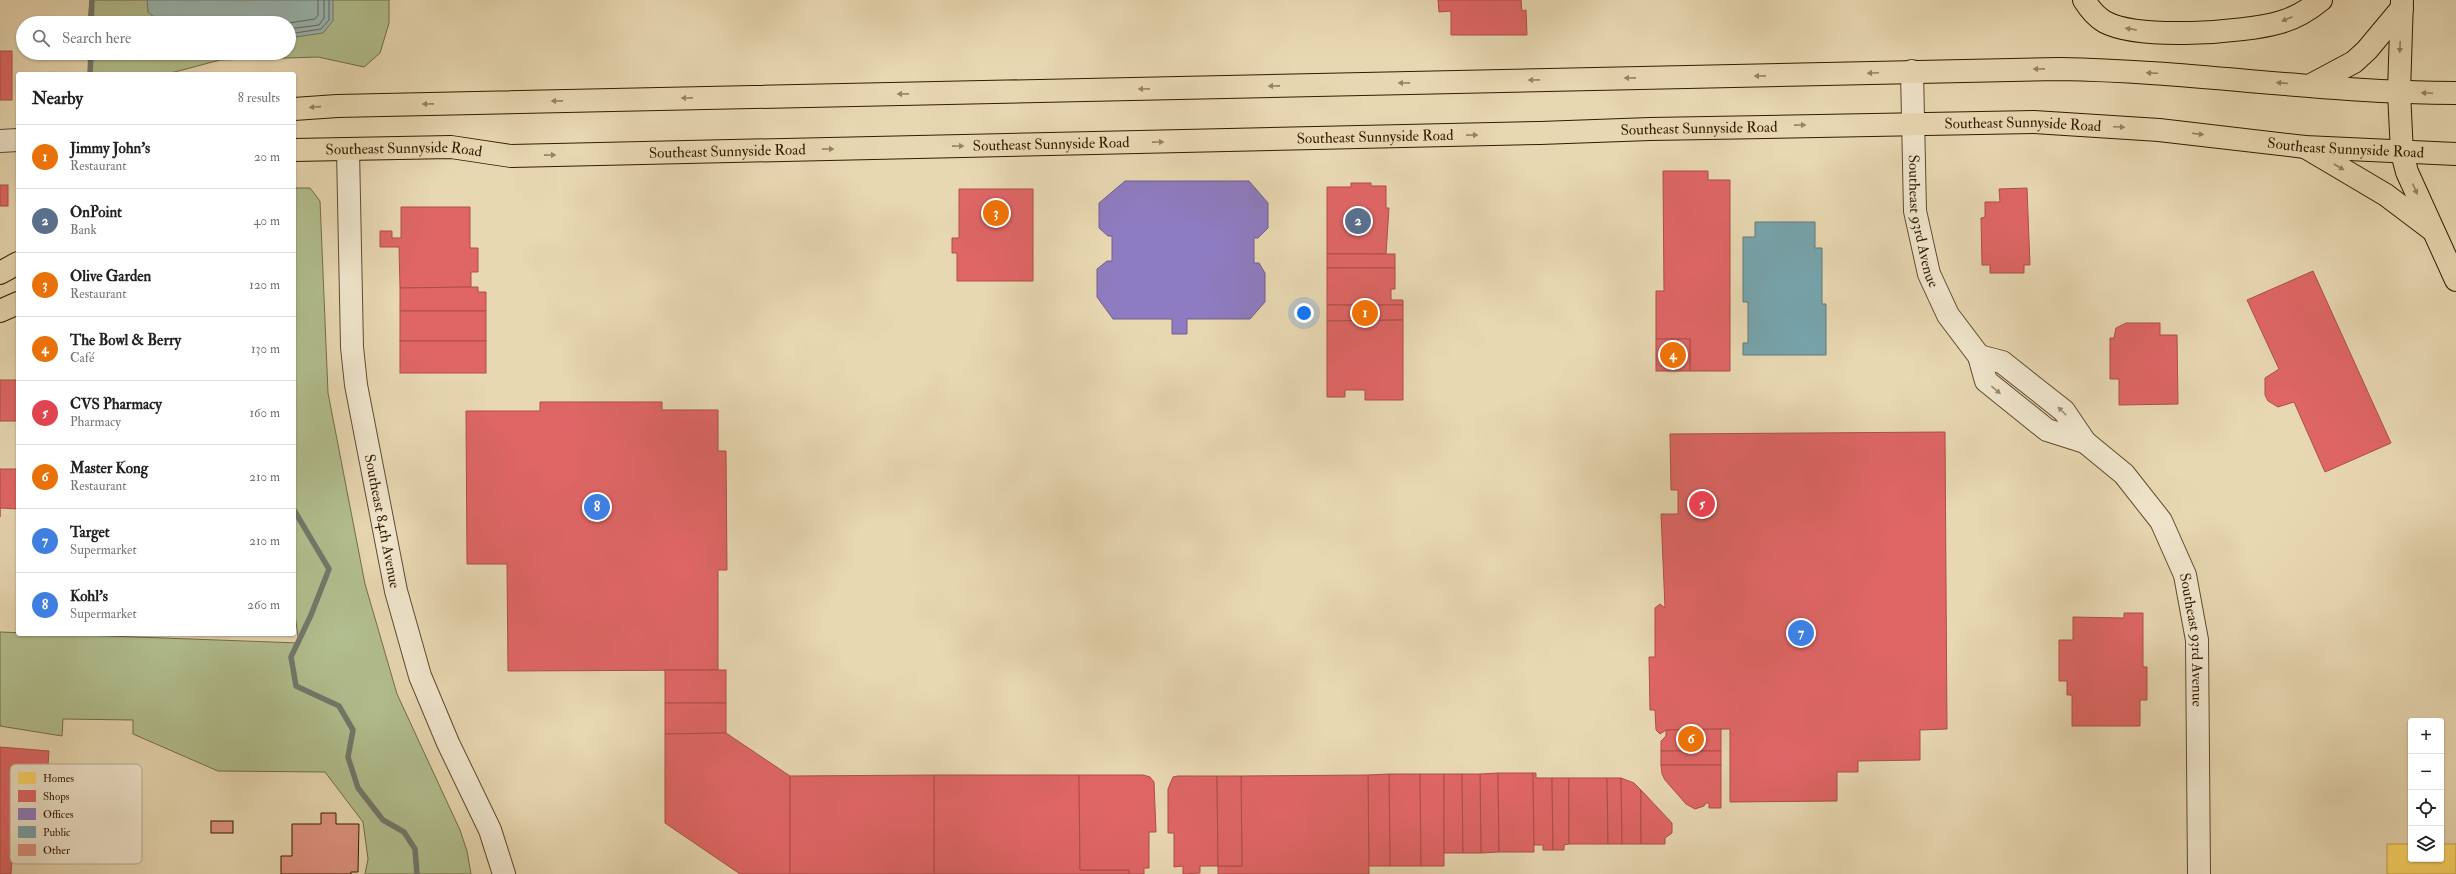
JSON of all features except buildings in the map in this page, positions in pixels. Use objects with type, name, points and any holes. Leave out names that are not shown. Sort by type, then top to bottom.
[{"type":"main road","points":[[2084,0],[2092,12],[2105,22],[2150,31],[2184,32],[2223,31],[2282,22],[2301,13],[2321,0]]},
{"type":"main road","points":[[2311,85],[2354,62],[2367,50],[2402,4]]},
{"type":"main road","points":[[2402,4],[2398,92],[2402,153],[2407,172],[2456,280]]},
{"type":"main road","points":[[296,109],[337,106],[2078,69],[2398,92],[2456,93]]},
{"type":"main road","name":"Southeast Sunnyside Road","points":[[296,150],[451,147],[511,156],[1912,123],[2034,122],[2144,129],[2305,147],[2402,153],[2456,154]]},
{"type":"main road","points":[[2305,147],[2386,194],[2434,232]]},
{"type":"main road","points":[[0,273],[16,264]]},
{"type":"main road","points":[[0,311],[16,304]]},
{"type":"street","name":"Southeast 93rd Avenue","points":[[1912,72],[1915,212],[1925,260],[1938,297],[1948,315],[1979,356],[2002,362],[2064,411],[2085,442],[2124,474],[2150,505],[2161,521],[2176,551],[2190,591],[2198,640],[2199,874]]},
{"type":"street","points":[[0,141],[16,140]]},
{"type":"street","name":"Southeast 84th Avenue","points":[[348,150],[352,347],[356,385],[396,591],[420,676],[448,743],[490,830],[504,874]]},
{"type":"green space","points":[[90,0],[389,0],[389,23],[380,53],[364,67],[318,57],[296,58],[296,16],[89,16]]},
{"type":"green space","points":[[88,60],[220,60],[175,72],[91,72]]},
{"type":"green space","points":[[296,188],[310,188],[320,201],[328,393],[365,584],[397,694],[460,830],[467,851],[471,874],[365,874],[368,859],[363,822],[325,772],[218,771],[133,734],[133,720],[63,719],[62,736],[0,726],[0,632],[16,633],[16,636],[109,636],[299,643],[296,622]]},
{"type":"water","points":[[147,0],[333,0],[333,21],[323,33],[296,37],[296,16],[153,16],[148,12]]},
{"type":"waterway","points":[[91,16],[92,0]]},
{"type":"waterway","points":[[90,72],[91,60]]},
{"type":"waterway","points":[[296,513],[329,569],[311,615],[291,657],[296,686],[339,706],[353,730],[348,757],[358,788],[383,820],[404,832],[415,849],[417,874]]},
{"type":"place","name":"Olive Garden","points":[[996,213]]},
{"type":"place","name":"OnPoint","points":[[1358,221]]},
{"type":"place","name":"Jimmy John's","points":[[1365,313]]},
{"type":"place","name":"The Bowl & Berry","points":[[1673,355]]},
{"type":"place","name":"CVS Pharmacy","points":[[1702,504]]},
{"type":"place","name":"Kohl's","points":[[597,507]]},
{"type":"place","name":"Target","points":[[1801,633]]},
{"type":"place","name":"Master Kong","points":[[1691,739]]}]
